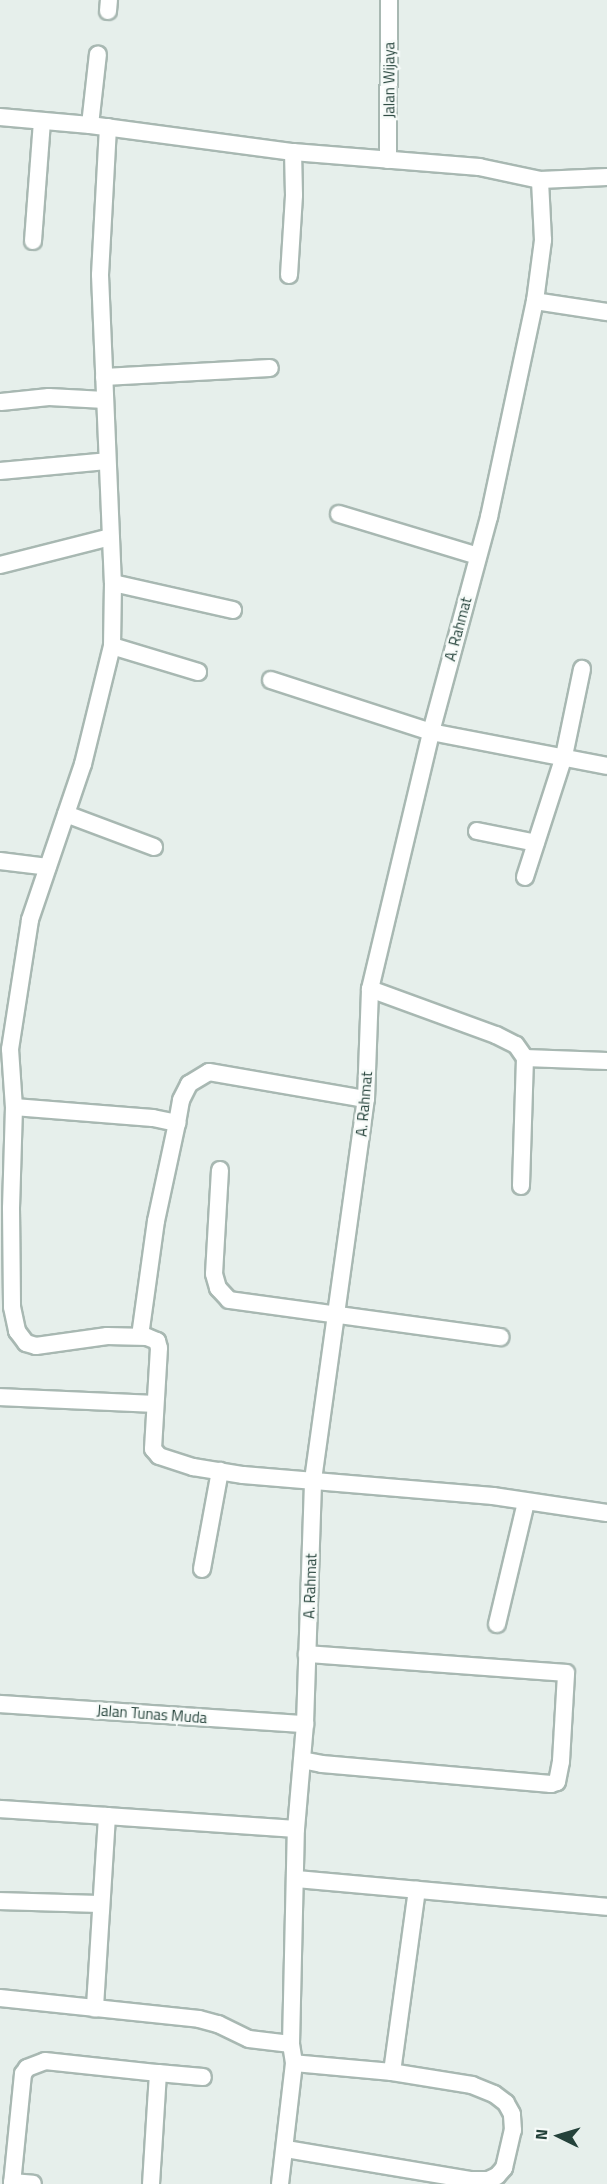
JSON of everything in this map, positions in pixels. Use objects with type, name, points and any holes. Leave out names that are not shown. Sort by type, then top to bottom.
[{"type":"street","name":"Jalan Wijaya","points":[[388,160],[389,0]]},
{"type":"street","points":[[90,125],[98,54]]},
{"type":"street","points":[[0,117],[108,127],[293,152],[479,167],[540,180],[607,177]]},
{"type":"street","points":[[33,241],[42,121]]},
{"type":"street","points":[[108,127],[100,275],[113,583],[112,646],[83,764],[30,920],[5,1049],[14,1107],[11,1208],[12,1307],[17,1331],[26,1343],[36,1346],[107,1336],[140,1336],[153,1339],[159,1348],[153,1449],[159,1456],[193,1467],[526,1502],[607,1513]]},
{"type":"street","points":[[289,275],[294,195],[293,152]]},
{"type":"street","name":"A. Rahmat","points":[[280,2184],[286,2149],[294,2063],[291,2044],[296,1829],[305,1724],[313,1480],[338,1314],[366,1100],[370,988],[431,732],[478,555],[535,301],[543,240],[540,180]]},
{"type":"street","points":[[535,301],[607,312]]},
{"type":"street","points":[[104,377],[270,368]]},
{"type":"street","points":[[1,402],[49,398],[105,400]]},
{"type":"street","points":[[0,471],[107,462]]},
{"type":"street","points":[[339,514],[478,555]]},
{"type":"street","points":[[0,565],[111,537]]},
{"type":"street","points":[[113,583],[233,610]]},
{"type":"street","points":[[112,646],[198,672]]},
{"type":"street","points":[[525,877],[564,756],[582,669]]},
{"type":"street","points":[[271,680],[431,732],[607,766]]},
{"type":"street","points":[[66,814],[154,847]]},
{"type":"street","points":[[477,831],[536,843]]},
{"type":"street","points":[[0,861],[48,867]]},
{"type":"street","points":[[370,988],[496,1035],[516,1045],[525,1058],[521,1186]]},
{"type":"street","points":[[525,1058],[607,1061]]},
{"type":"street","points":[[140,1336],[156,1221],[181,1100],[189,1084],[209,1072],[366,1100]]},
{"type":"street","points":[[14,1107],[153,1118],[177,1123]]},
{"type":"street","points":[[220,1170],[214,1274],[218,1288],[229,1300],[251,1305],[338,1314],[500,1337]]},
{"type":"street","points":[[0,1397],[154,1404]]},
{"type":"street","points":[[202,1569],[220,1471]]},
{"type":"street","points":[[497,1624],[526,1502]]},
{"type":"street","points":[[302,1760],[551,1784],[557,1782],[561,1761],[566,1673],[307,1654]]},
{"type":"street","name":"Jalan Tunas Muda","points":[[0,1704],[305,1724]]},
{"type":"street","points":[[0,1809],[296,1829]]},
{"type":"street","points":[[95,2009],[106,1816]]},
{"type":"street","points":[[296,1879],[607,1907]]},
{"type":"street","points":[[392,2072],[417,1890]]},
{"type":"street","points":[[0,1901],[100,1904]]},
{"type":"street","points":[[0,1998],[199,2019],[218,2024],[249,2039],[291,2044]]},
{"type":"street","points":[[33,2184],[12,2183],[23,2074],[27,2068],[45,2061],[203,2077]]},
{"type":"street","points":[[286,2149],[471,2180],[488,2180],[497,2176],[504,2168],[513,2130],[512,2114],[506,2103],[494,2094],[472,2085],[392,2072],[294,2063]]},
{"type":"street","points":[[152,2184],[158,2073]]}]
